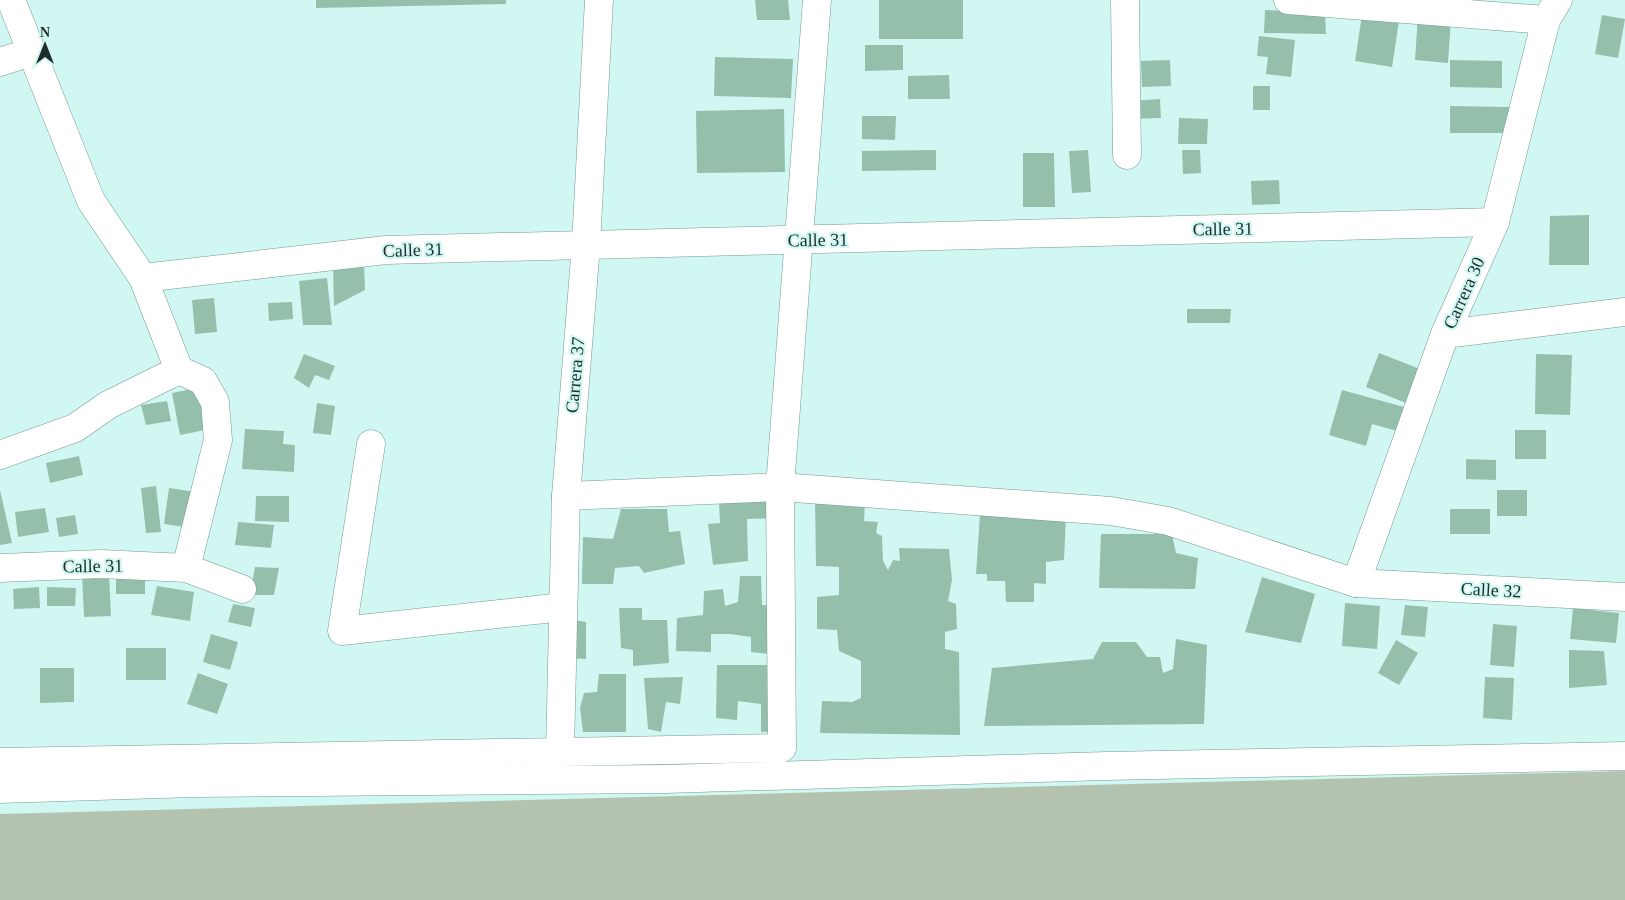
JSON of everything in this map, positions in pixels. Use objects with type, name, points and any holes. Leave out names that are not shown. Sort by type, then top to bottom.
[{"type":"street","points":[[11,0],[91,201],[143,278],[179,370],[203,381],[215,402],[218,440],[186,568]]},
{"type":"street","name":"Carrera 37","points":[[560,751],[566,496],[586,246],[599,0]]},
{"type":"street","points":[[0,762],[782,748],[780,487],[817,0]]},
{"type":"street","points":[[1125,0],[1127,155]]},
{"type":"street","points":[[1288,0],[1554,7],[1565,0]]},
{"type":"street","name":"Carrera 30","points":[[1356,583],[1445,334],[1495,222],[1554,7]]},
{"type":"street","points":[[0,62],[31,52]]},
{"type":"street","name":"Calle 31","points":[[143,278],[386,250],[1495,222]]},
{"type":"street","points":[[1445,334],[1625,312]]},
{"type":"street","points":[[0,455],[75,428],[108,405],[179,370]]},
{"type":"street","points":[[371,444],[342,631],[563,607]]},
{"type":"street","name":"Calle 32","points":[[566,496],[780,487],[1111,511],[1168,521],[1356,583],[1625,597]]},
{"type":"street","name":"Calle 31","points":[[0,568],[102,564],[186,568],[242,589]]},
{"type":"street","points":[[0,789],[194,783],[666,779],[1106,766],[1625,756]]},
{"type":"green space","points":[[1625,771],[1625,900],[0,900],[0,814]]},
{"type":"building","points":[[316,0],[506,0],[506,4],[316,8]]},
{"type":"building","points":[[755,0],[788,0],[790,20],[757,20]]},
{"type":"building","points":[[879,0],[963,0],[963,39],[879,39]]},
{"type":"building","points":[[1265,10],[1325,13],[1326,34],[1264,33]]},
{"type":"building","points":[[1362,15],[1399,21],[1392,67],[1355,61]]},
{"type":"building","points":[[1418,15],[1451,18],[1448,63],[1415,60]]},
{"type":"building","points":[[1602,15],[1625,19],[1618,58],[1595,54]]},
{"type":"building","points":[[1259,36],[1295,40],[1291,77],[1266,74],[1268,57],[1257,56]]},
{"type":"building","points":[[865,45],[903,45],[903,70],[865,71]]},
{"type":"building","points":[[715,57],[793,59],[791,98],[714,96]]},
{"type":"building","points":[[1170,60],[1171,86],[1142,87],[1141,61]]},
{"type":"building","points":[[1450,60],[1502,61],[1502,88],[1450,87]]},
{"type":"building","points":[[949,75],[950,99],[908,99],[908,76]]},
{"type":"building","points":[[1253,86],[1270,86],[1270,110],[1253,110]]},
{"type":"building","points":[[1160,99],[1161,118],[1132,119],[1131,101]]},
{"type":"building","points":[[1450,106],[1509,107],[1509,133],[1450,133]]},
{"type":"building","points":[[784,109],[785,172],[697,173],[696,111]]},
{"type":"building","points":[[862,116],[896,116],[895,140],[862,139]]},
{"type":"building","points":[[1179,118],[1208,119],[1207,144],[1178,144]]},
{"type":"building","points":[[936,150],[936,170],[862,171],[862,151]]},
{"type":"building","points":[[1088,150],[1091,192],[1072,193],[1069,151]]},
{"type":"building","points":[[1182,150],[1200,150],[1201,173],[1183,174]]},
{"type":"building","points":[[1023,153],[1054,153],[1055,207],[1023,207]]},
{"type":"building","points":[[1279,180],[1280,204],[1252,205],[1251,181]]},
{"type":"building","points":[[1589,215],[1589,265],[1549,265],[1550,216]]},
{"type":"building","points":[[333,265],[364,265],[365,290],[334,306]]},
{"type":"building","points":[[327,278],[332,325],[303,325],[299,281]]},
{"type":"building","points":[[214,298],[217,332],[195,334],[192,300]]},
{"type":"building","points":[[292,302],[293,319],[269,321],[268,303]]},
{"type":"building","points":[[1187,309],[1231,309],[1230,323],[1187,323]]},
{"type":"building","points":[[1379,353],[1420,369],[1406,403],[1366,387]]},
{"type":"building","points":[[304,354],[335,366],[329,380],[315,375],[309,388],[294,378]]},
{"type":"building","points":[[1536,354],[1572,355],[1570,415],[1535,414]]},
{"type":"building","points":[[202,387],[210,429],[180,435],[172,393]]},
{"type":"building","points":[[1342,390],[1404,407],[1397,431],[1372,424],[1366,446],[1329,435]]},
{"type":"building","points":[[167,401],[171,421],[146,425],[141,405]]},
{"type":"building","points":[[317,403],[335,406],[331,435],[313,433]]},
{"type":"building","points":[[245,429],[284,431],[283,444],[295,445],[294,472],[242,469]]},
{"type":"building","points":[[1515,430],[1546,430],[1546,459],[1515,459]]},
{"type":"building","points":[[79,456],[83,475],[50,483],[46,463]]},
{"type":"building","points":[[1466,459],[1496,460],[1496,480],[1466,479]]},
{"type":"building","points":[[156,486],[161,532],[146,533],[141,488]]},
{"type":"building","points":[[169,488],[196,492],[191,528],[164,524]]},
{"type":"building","points":[[0,490],[12,543],[0,545]]},
{"type":"building","points":[[1497,490],[1527,490],[1527,516],[1497,516]]},
{"type":"building","points":[[256,496],[289,496],[289,522],[255,521]]},
{"type":"building","points":[[815,496],[865,500],[864,521],[878,522],[876,533],[882,536],[883,561],[888,570],[893,560],[900,561],[899,548],[949,549],[952,580],[948,601],[956,604],[957,629],[945,632],[945,649],[959,652],[960,735],[820,733],[822,701],[852,702],[861,698],[861,661],[839,651],[837,630],[817,629],[817,597],[839,595],[839,567],[816,566]]},
{"type":"building","points":[[776,500],[775,518],[747,519],[748,561],[713,565],[708,524],[720,523],[719,502]]},
{"type":"building","points":[[45,508],[49,532],[18,537],[15,512]]},
{"type":"building","points":[[621,509],[667,509],[669,532],[680,531],[685,564],[644,573],[639,566],[615,568],[613,584],[582,584],[583,537],[613,539]]},
{"type":"building","points":[[1450,509],[1490,509],[1490,534],[1450,534]]},
{"type":"building","points":[[980,514],[1066,516],[1064,560],[1046,562],[1046,584],[1034,583],[1034,602],[1006,602],[1005,581],[987,581],[987,574],[976,574]]},
{"type":"building","points":[[75,515],[78,534],[59,537],[56,518]]},
{"type":"building","points":[[238,522],[274,525],[271,548],[235,545]]},
{"type":"building","points":[[1101,534],[1172,534],[1176,553],[1198,558],[1195,589],[1099,588]]},
{"type":"building","points":[[255,567],[279,568],[274,595],[250,595]]},
{"type":"building","points":[[116,572],[145,572],[145,594],[116,594]]},
{"type":"building","points":[[109,573],[111,616],[84,617],[82,574]]},
{"type":"building","points":[[740,576],[761,576],[762,605],[775,606],[777,655],[751,652],[751,637],[730,634],[711,634],[711,652],[676,651],[677,618],[703,615],[704,591],[723,589],[725,606],[738,602]]},
{"type":"building","points":[[1262,577],[1315,594],[1301,643],[1245,632]]},
{"type":"building","points":[[157,586],[194,592],[190,621],[151,615]]},
{"type":"building","points":[[39,587],[40,608],[14,609],[13,589]]},
{"type":"building","points":[[47,587],[76,588],[75,606],[47,606]]},
{"type":"building","points":[[1345,603],[1380,606],[1377,649],[1342,646]]},
{"type":"building","points":[[233,604],[255,608],[251,627],[228,622]]},
{"type":"building","points":[[1405,605],[1428,607],[1425,637],[1401,635]]},
{"type":"building","points":[[619,608],[642,608],[642,620],[667,620],[669,663],[633,666],[633,650],[621,648]]},
{"type":"building","points":[[1573,608],[1619,613],[1616,643],[1570,639]]},
{"type":"building","points":[[567,619],[586,622],[586,659],[567,658]]},
{"type":"building","points":[[1493,624],[1517,626],[1514,667],[1490,665]]},
{"type":"building","points":[[211,634],[238,642],[230,670],[203,662]]},
{"type":"building","points":[[1176,639],[1207,645],[1204,724],[984,726],[992,668],[1093,659],[1102,642],[1136,642],[1147,657],[1160,657],[1163,673],[1173,669]]},
{"type":"building","points":[[1396,640],[1418,653],[1399,685],[1378,673]]},
{"type":"building","points":[[126,648],[166,648],[166,680],[126,680]]},
{"type":"building","points":[[1569,650],[1604,651],[1607,685],[1569,688]]},
{"type":"building","points":[[717,665],[778,665],[778,731],[761,732],[761,704],[738,701],[737,720],[716,718]]},
{"type":"building","points":[[40,668],[74,668],[74,702],[40,703]]},
{"type":"building","points":[[198,673],[228,684],[217,714],[187,704]]},
{"type":"building","points":[[599,674],[626,674],[626,732],[583,732],[580,708],[584,693],[597,692]]},
{"type":"building","points":[[683,677],[680,704],[666,702],[661,732],[648,729],[644,678]]},
{"type":"building","points":[[1485,677],[1514,678],[1512,720],[1483,718]]}]
